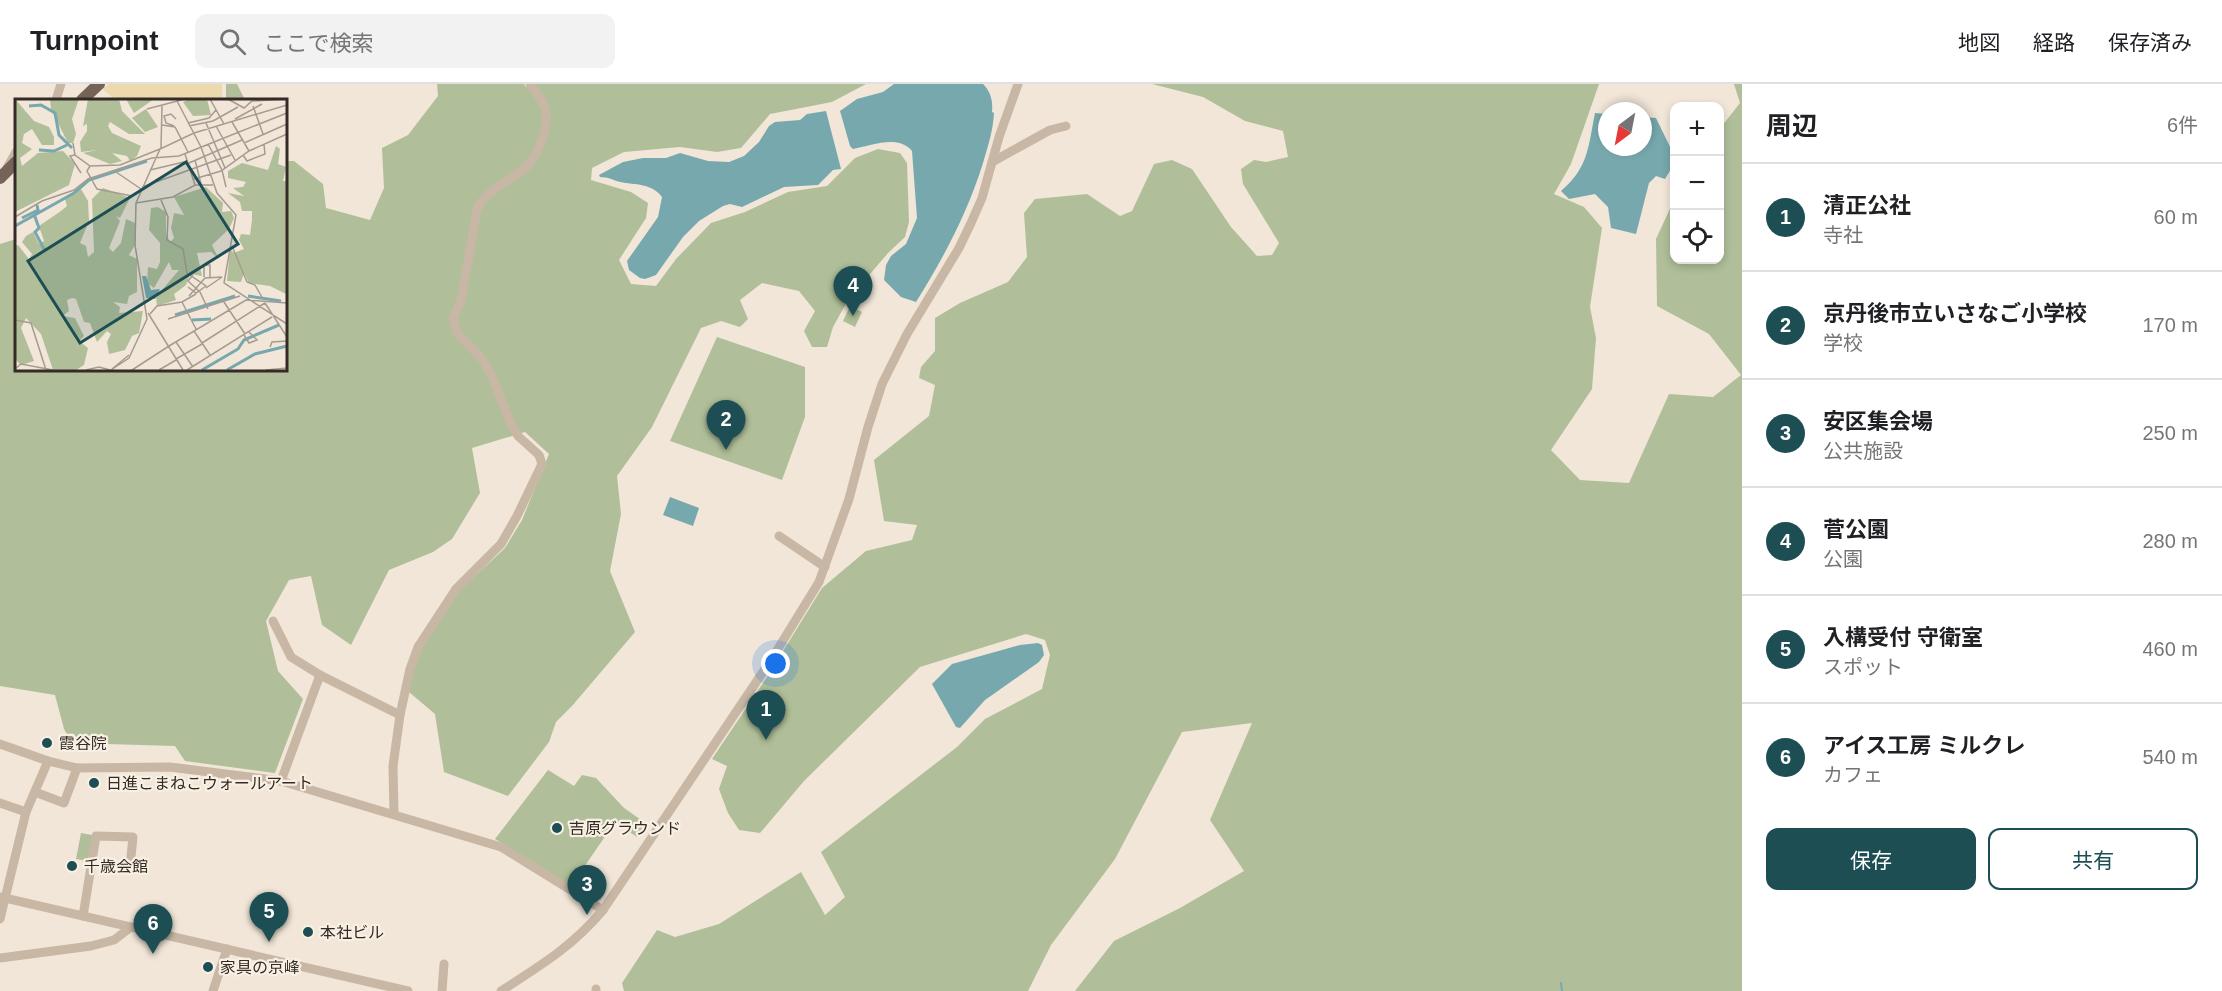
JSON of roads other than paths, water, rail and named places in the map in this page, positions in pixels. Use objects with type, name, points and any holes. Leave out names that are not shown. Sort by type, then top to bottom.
[{"type":"main road","points":[[83,99],[99,84]]},
{"type":"main road","points":[[2,175],[15,163]]},
{"type":"street","points":[[56,99],[61,84]]},
{"type":"street","points":[[394,814],[393,766],[400,715],[410,669],[418,647],[456,590],[501,544],[518,516],[542,465],[539,455],[518,436],[491,374],[483,360],[457,333],[453,318],[460,301],[477,209],[484,196],[525,170],[539,151],[545,126],[545,108],[530,84]]},
{"type":"street","points":[[501,991],[583,933],[603,910],[771,660],[819,582],[849,499],[882,384],[907,334],[959,248],[982,198],[1018,84]]},
{"type":"street","points":[[992,162],[1050,130],[1066,126]]},
{"type":"street","points":[[2,175],[15,153]]},
{"type":"street","points":[[779,536],[825,567]]},
{"type":"street","points":[[273,621],[291,657],[320,675],[400,715]]},
{"type":"street","points":[[281,781],[320,675]]},
{"type":"street","points":[[0,744],[48,761],[77,768],[170,767],[281,781],[501,847],[603,910]]},
{"type":"street","points":[[0,919],[2,897],[26,812],[48,761]]},
{"type":"street","points":[[35,792],[64,803],[77,768]]},
{"type":"street","points":[[0,803],[26,812]]},
{"type":"street","points":[[83,916],[96,836],[133,837],[130,867]]},
{"type":"street","points":[[2,897],[408,991]]},
{"type":"street","points":[[0,958],[91,946],[114,940],[131,927]]},
{"type":"street","points":[[213,991],[227,949]]},
{"type":"street","points":[[442,991],[444,964]]},
{"type":"water","points":[[894,84],[983,84],[990,93],[994,113],[993,126],[970,200],[945,252],[916,302],[901,297],[884,280],[886,265],[891,256],[906,244],[917,218],[912,151],[906,146],[892,142],[853,149],[850,146],[840,111],[857,99],[883,92]]},
{"type":"water","points":[[826,111],[841,169],[833,170],[818,185],[784,187],[742,207],[730,204],[723,206],[699,221],[683,237],[656,275],[645,279],[629,270],[627,261],[658,217],[662,197],[648,187],[620,182],[599,175],[623,162],[643,158],[666,158],[680,153],[708,161],[729,162],[744,156],[775,122],[800,120],[807,114]]},
{"type":"water","points":[[1595,113],[1598,113],[1598,156],[1652,156],[1652,118],[1656,118],[1670,147],[1670,171],[1665,179],[1656,176],[1649,183],[1636,234],[1611,228],[1608,207],[1595,194],[1569,199],[1561,191],[1582,165],[1589,146]]},
{"type":"water","points":[[670,497],[699,508],[693,526],[663,515]]},
{"type":"water","points":[[1038,643],[1042,645],[1044,655],[1039,662],[985,700],[960,728],[956,727],[932,684],[952,664],[1020,645]]},
{"type":"waterway","points":[[1561,983],[1562,991]]},
{"type":"place","name":"菅公園","points":[[853,316]]},
{"type":"place","name":"京丹後市立いさなご小学校","points":[[726,450]]},
{"type":"place","name":"清正公社","points":[[766,740]]},
{"type":"place","name":"霞谷院","points":[[47,743]]},
{"type":"place","name":"日進こまねこウォールアート","points":[[94,783]]},
{"type":"place","name":"吉原グラウンド","points":[[557,828]]},
{"type":"place","name":"千歳会館","points":[[72,866]]},
{"type":"place","name":"安区集会場","points":[[587,915]]},
{"type":"place","name":"本社ビル","points":[[308,932]]},
{"type":"place","name":"入構受付 守衛室","points":[[269,942]]},
{"type":"place","name":"アイス工房 ミルクレ","points":[[153,954]]},
{"type":"place","name":"家具の京峰","points":[[208,967]]}]
